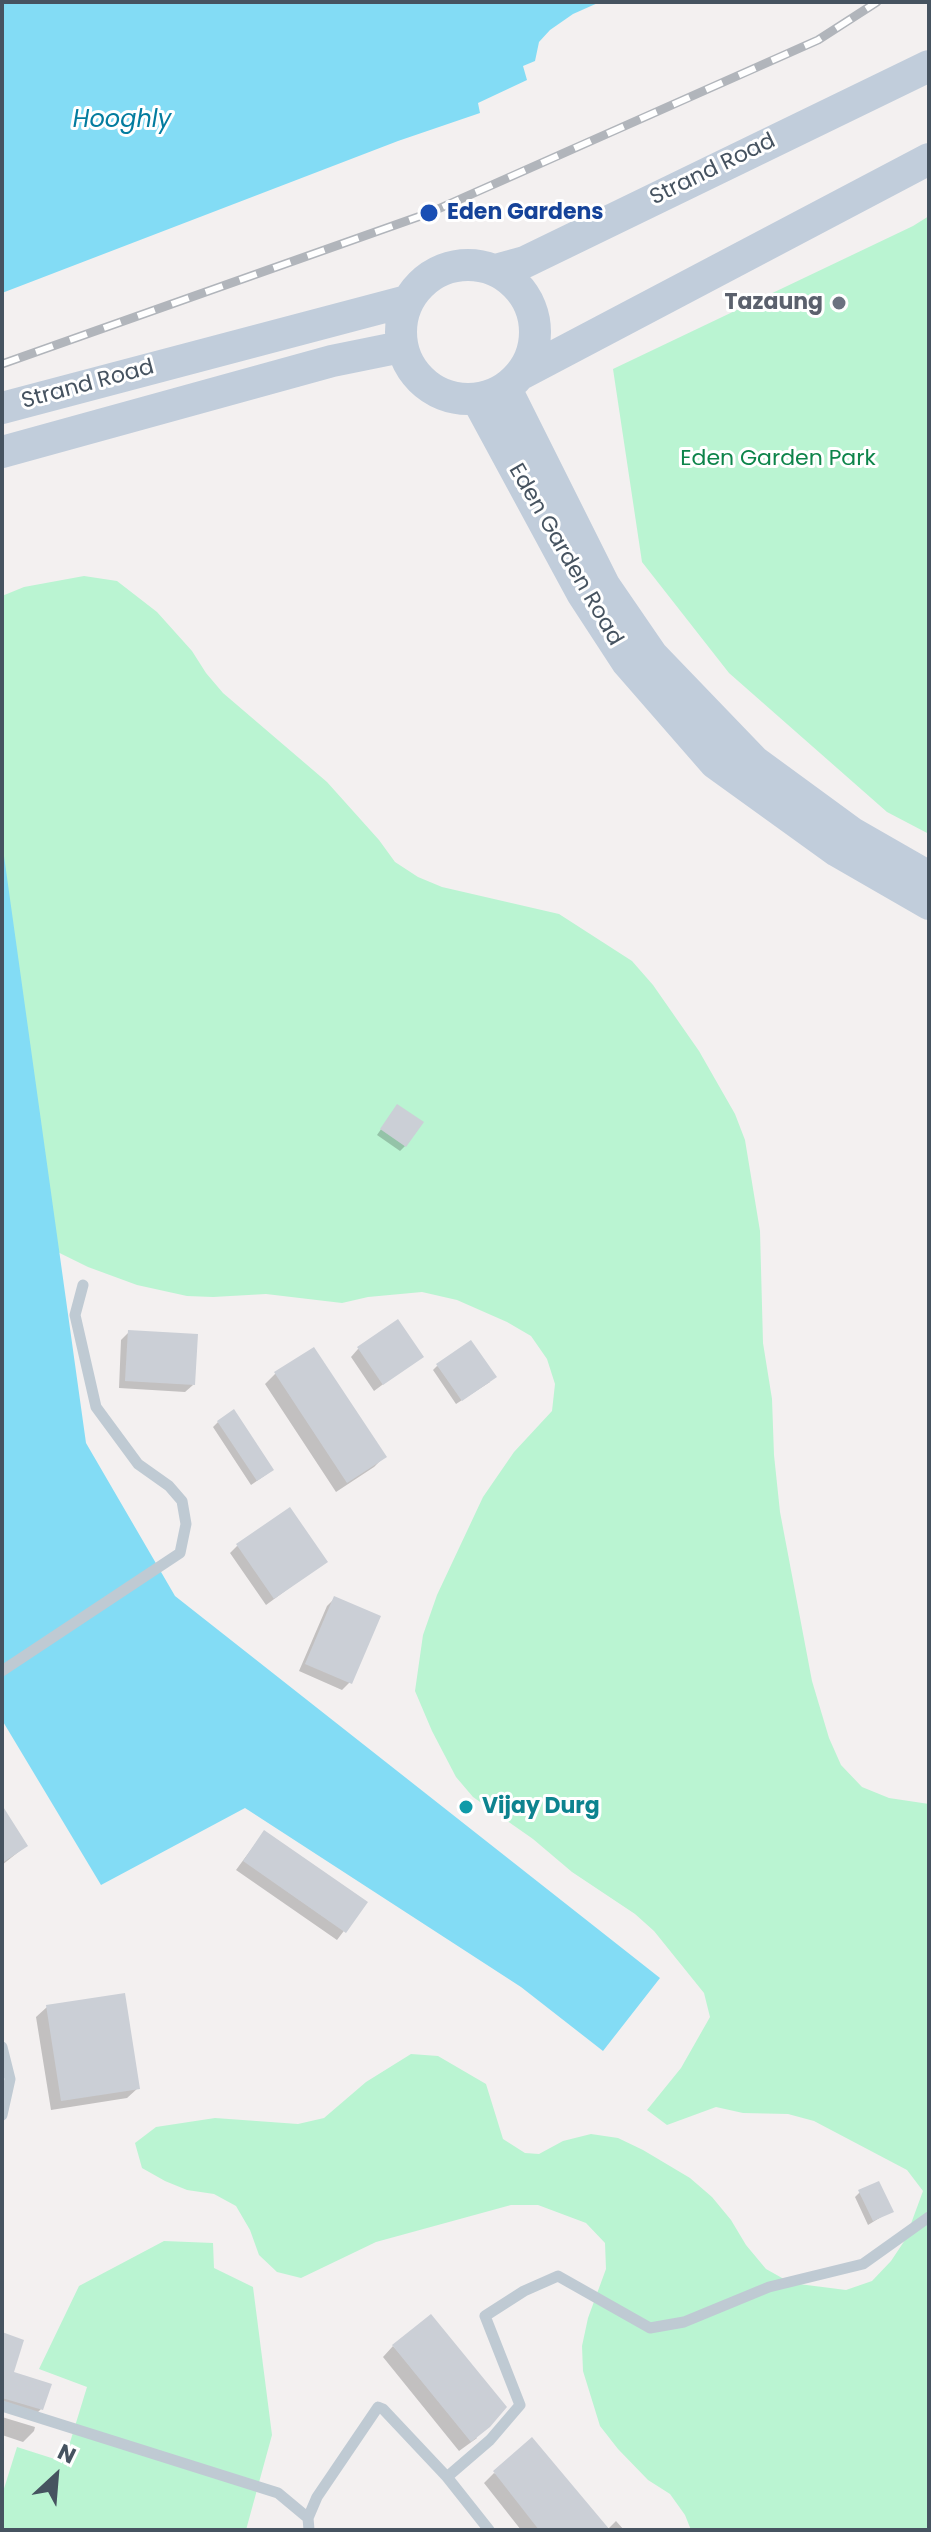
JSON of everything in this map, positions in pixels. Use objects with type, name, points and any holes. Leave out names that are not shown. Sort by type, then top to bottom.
[{"type":"main road","name":"Strand Road","points":[[496,270],[525,262],[929,66]]},
{"type":"main road","points":[[501,387],[531,356],[535,336],[534,316],[526,297],[496,270],[462,264],[429,276],[407,301],[401,347],[409,365],[421,381],[447,396],[501,387],[929,159]]},
{"type":"main road","name":"Strand Road","points":[[2,408],[407,301]]},
{"type":"main road","name":"Strand Road","points":[[2,452],[332,361],[401,347]]},
{"type":"main road","name":"Eden Garden Road","points":[[501,387],[604,585],[652,655],[755,762],[852,833],[929,877]]},
{"type":"main road","name":"Eden Garden Road","points":[[501,387],[582,593],[627,662],[715,763],[837,851],[929,904]]},
{"type":"lane","points":[[2,1671],[180,1553],[186,1524],[182,1501],[169,1486],[138,1464],[96,1407],[75,1315],[83,1285]]},
{"type":"lane","points":[[2,2047],[6,2080],[2,2115]]},
{"type":"lane","points":[[447,2477],[490,2440],[520,2405],[485,2316],[524,2291],[558,2276],[650,2328],[684,2322],[769,2287],[863,2264],[929,2217]]},
{"type":"lane","points":[[2,2406],[278,2493],[309,2524],[317,2497],[378,2407],[447,2477],[489,2530]]},
{"type":"green space","name":"Eden Garden Park","points":[[929,216],[929,834],[887,812],[729,673],[642,562],[613,369]]},
{"type":"green space","points":[[84,576],[117,581],[157,612],[192,651],[223,693],[327,782],[395,862],[418,877],[442,887],[559,914],[632,961],[653,985],[699,1051],[735,1114],[745,1140],[760,1231],[763,1343],[772,1399],[780,1512],[812,1681],[829,1738],[841,1765],[862,1787],[889,1798],[929,1804],[929,2530],[691,2530],[670,2494],[648,2480],[600,2426],[583,2371],[582,2346],[588,2318],[606,2269],[605,2243],[586,2223],[538,2205],[511,2205],[376,2242],[301,2278],[277,2272],[259,2255],[250,2230],[236,2206],[214,2194],[187,2190],[142,2168],[135,2143],[156,2127],[215,2118],[298,2124],[324,2118],[366,2082],[411,2054],[438,2056],[486,2084],[503,2139],[525,2153],[539,2154],[563,2141],[591,2134],[618,2138],[690,2178],[712,2197],[766,2269],[791,2283],[846,2290],[872,2281],[905,2240],[923,2191],[907,2170],[814,2121],[788,2114],[743,2113],[716,2107],[667,2125],[647,2110],[681,2068],[710,2017],[704,1993],[654,1931],[635,1914],[572,1872],[533,1839],[473,1797],[456,1777],[432,1731],[415,1691],[423,1635],[437,1595],[483,1497],[514,1452],[552,1411],[555,1384],[547,1359],[531,1336],[457,1300],[422,1292],[368,1297],[342,1303],[266,1294],[187,1296],[137,1285],[88,1267],[17,1232],[2,1221],[2,596],[24,587]]},
{"type":"green space","points":[[164,2241],[213,2243],[214,2268],[253,2287],[272,2435],[246,2530],[2,2530],[2,2495],[17,2447],[64,2462],[87,2387],[39,2369],[79,2286]]},
{"type":"water","name":"Hooghly","points":[[2,2],[600,2],[573,14],[550,30],[539,42],[535,61],[523,66],[527,80],[478,103],[480,113],[398,141],[2,293]]},
{"type":"water","points":[[4,856],[86,1443],[175,1596],[660,1978],[603,2051],[521,1987],[245,1808],[101,1885],[2,1720]]},
{"type":"building","points":[[397,1104],[424,1122],[406,1147],[380,1129]]},
{"type":"building","points":[[398,1319],[424,1357],[383,1385],[357,1347]]},
{"type":"building","points":[[128,1330],[198,1334],[195,1385],[125,1381]]},
{"type":"building","points":[[471,1340],[497,1377],[462,1401],[436,1364]]},
{"type":"building","points":[[314,1347],[387,1457],[347,1483],[274,1372]]},
{"type":"building","points":[[234,1409],[274,1470],[257,1481],[217,1421]]},
{"type":"building","points":[[290,1507],[328,1562],[274,1599],[236,1544]]},
{"type":"building","points":[[334,1596],[381,1616],[352,1684],[305,1664]]},
{"type":"building","points":[[2,1805],[28,1846],[2,1863]]},
{"type":"building","points":[[264,1830],[368,1902],[346,1933],[243,1861]]},
{"type":"building","points":[[125,1993],[140,2089],[61,2101],[46,2005]]},
{"type":"building","points":[[879,2181],[894,2212],[873,2221],[858,2190]]},
{"type":"building","points":[[431,2314],[507,2407],[490,2427],[471,2442],[392,2345]]},
{"type":"building","points":[[2,2332],[24,2340],[14,2372],[52,2384],[43,2410],[2,2398]]},
{"type":"building","points":[[532,2437],[610,2530],[539,2530],[493,2471]]},
{"type":"railway","points":[[2,364],[429,213],[818,40],[877,2]]},
{"type":"place","name":"Eden Gardens","points":[[429,213]]},
{"type":"place","name":"Tazaung","points":[[839,303]]},
{"type":"place","name":"Vijay Durg","points":[[466,1807]]}]
